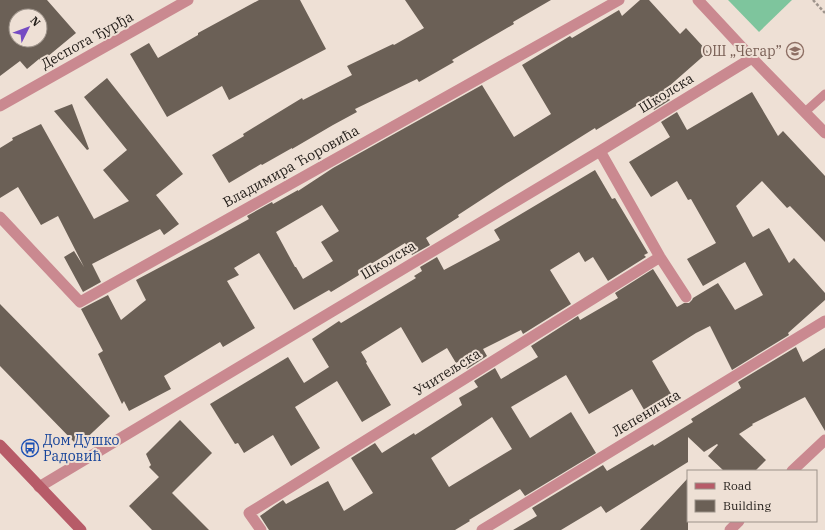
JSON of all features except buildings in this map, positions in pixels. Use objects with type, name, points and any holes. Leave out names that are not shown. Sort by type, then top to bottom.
[{"type":"main road","points":[[0,445],[81,530]]},
{"type":"street","name":"Деспота Ђурђа","points":[[0,106],[188,0]]},
{"type":"street","name":"Владимира Ћоровића","points":[[0,217],[80,302],[619,0]]},
{"type":"street","points":[[698,0],[825,133]]},
{"type":"street","name":"Школска","points":[[39,487],[600,151],[752,58]]},
{"type":"street","points":[[600,151],[660,257],[686,297]]},
{"type":"street","name":"Учитељска","points":[[261,530],[249,513],[660,257]]},
{"type":"street","name":"Лепеничка","points":[[482,530],[825,321]]},
{"type":"street","points":[[793,470],[825,440]]},
{"type":"street","points":[[730,530],[738,522]]},
{"type":"lane","points":[[805,112],[825,94]]},
{"type":"path","points":[[813,0],[825,12]]},
{"type":"green space","points":[[728,0],[792,0],[759,32]]},
{"type":"place","name":"ОШ „Чегар”","points":[[795,51]]},
{"type":"place","name":"Дом Душко Радовић","points":[[30,448]]}]
